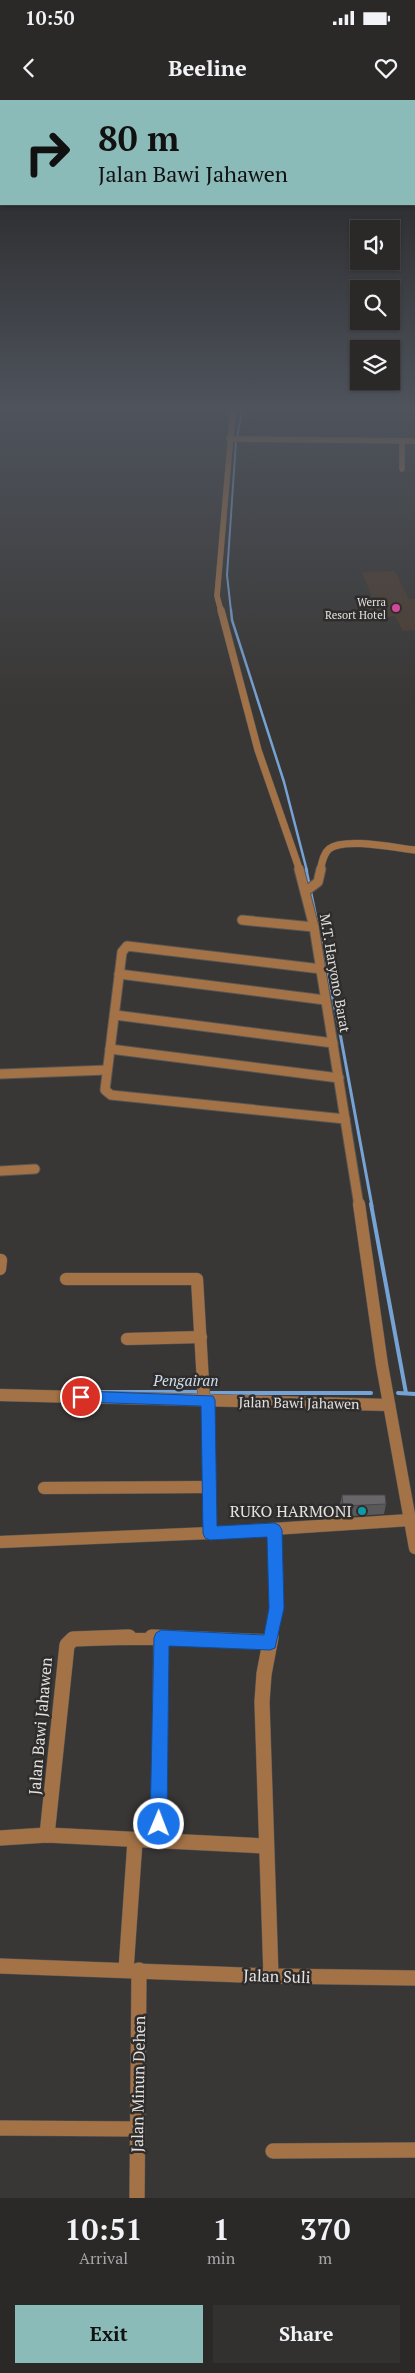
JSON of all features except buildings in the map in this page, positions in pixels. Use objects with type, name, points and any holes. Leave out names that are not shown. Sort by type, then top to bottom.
[{"type":"street","name":"M.T. Haryono Barat","points":[[224,509],[217,596],[258,750],[289,834],[314,927],[346,1119],[388,1405],[415,1548]]},
{"type":"street","points":[[306,892],[318,882],[320,867],[329,849],[334,846],[345,844],[415,850]]},
{"type":"street","points":[[242,920],[314,927]]},
{"type":"street","points":[[321,969],[134,945],[123,948],[105,1090],[112,1095],[346,1119]]},
{"type":"street","points":[[119,974],[326,1000]]},
{"type":"street","points":[[115,1015],[333,1043]]},
{"type":"street","points":[[110,1049],[339,1078]]},
{"type":"street","points":[[0,1074],[107,1070]]},
{"type":"street","points":[[0,1171],[35,1169]]},
{"type":"street","points":[[0,1269],[1,1260]]},
{"type":"street","points":[[66,1279],[196,1279],[199,1282],[206,1400],[210,1533]]},
{"type":"street","points":[[127,1339],[201,1337]]},
{"type":"street","name":"Jalan Bawi Jahawen","points":[[0,1395],[388,1405]]},
{"type":"street","points":[[44,1488],[208,1487]]},
{"type":"street","points":[[0,1542],[274,1530],[410,1520]]},
{"type":"street","points":[[271,1976],[262,1702],[276,1608],[274,1530]]},
{"type":"street","name":"Jalan Bawi Jahawen","points":[[47,1835],[66,1645],[73,1639],[80,1638],[161,1638],[270,1642]]},
{"type":"street","points":[[158,1842],[161,1638]]},
{"type":"street","points":[[0,1838],[47,1835],[135,1841],[266,1846]]},
{"type":"street","name":"Jalan Minun Dehen","points":[[135,1841],[133,1970],[138,2129],[137,2198]]},
{"type":"street","name":"Jalan Suli","points":[[0,1966],[271,1976],[415,1978]]},
{"type":"street","points":[[0,2128],[86,2127],[138,2129]]},
{"type":"street","points":[[273,2151],[415,2150]]},
{"type":"shaded area","name":"Werra Resort Hotel","points":[[395,571],[409,599],[415,599],[415,630],[403,631],[395,616],[380,617],[362,572]]},
{"type":"waterway","points":[[231,509],[227,575],[231,611]]},
{"type":"waterway","points":[[231,610],[232,620],[284,782],[307,871]]},
{"type":"waterway","points":[[306,869],[340,1033],[372,1206]]},
{"type":"waterway","points":[[371,1204],[406,1393]]},
{"type":"waterway","name":"Pengairan","points":[[102,1392],[201,1392]]},
{"type":"waterway","name":"Pengairan","points":[[207,1393],[371,1393]]},
{"type":"waterway","points":[[398,1393],[415,1394]]},
{"type":"place","name":"Werra Resort Hotel","points":[[396,608]]},
{"type":"place","name":"RUKO HARMONI","points":[[362,1511]]},
{"type":"route","points":[[81,1397],[208,1400],[210,1533],[274,1530],[276,1608],[270,1642],[161,1638],[159,1824]]}]
